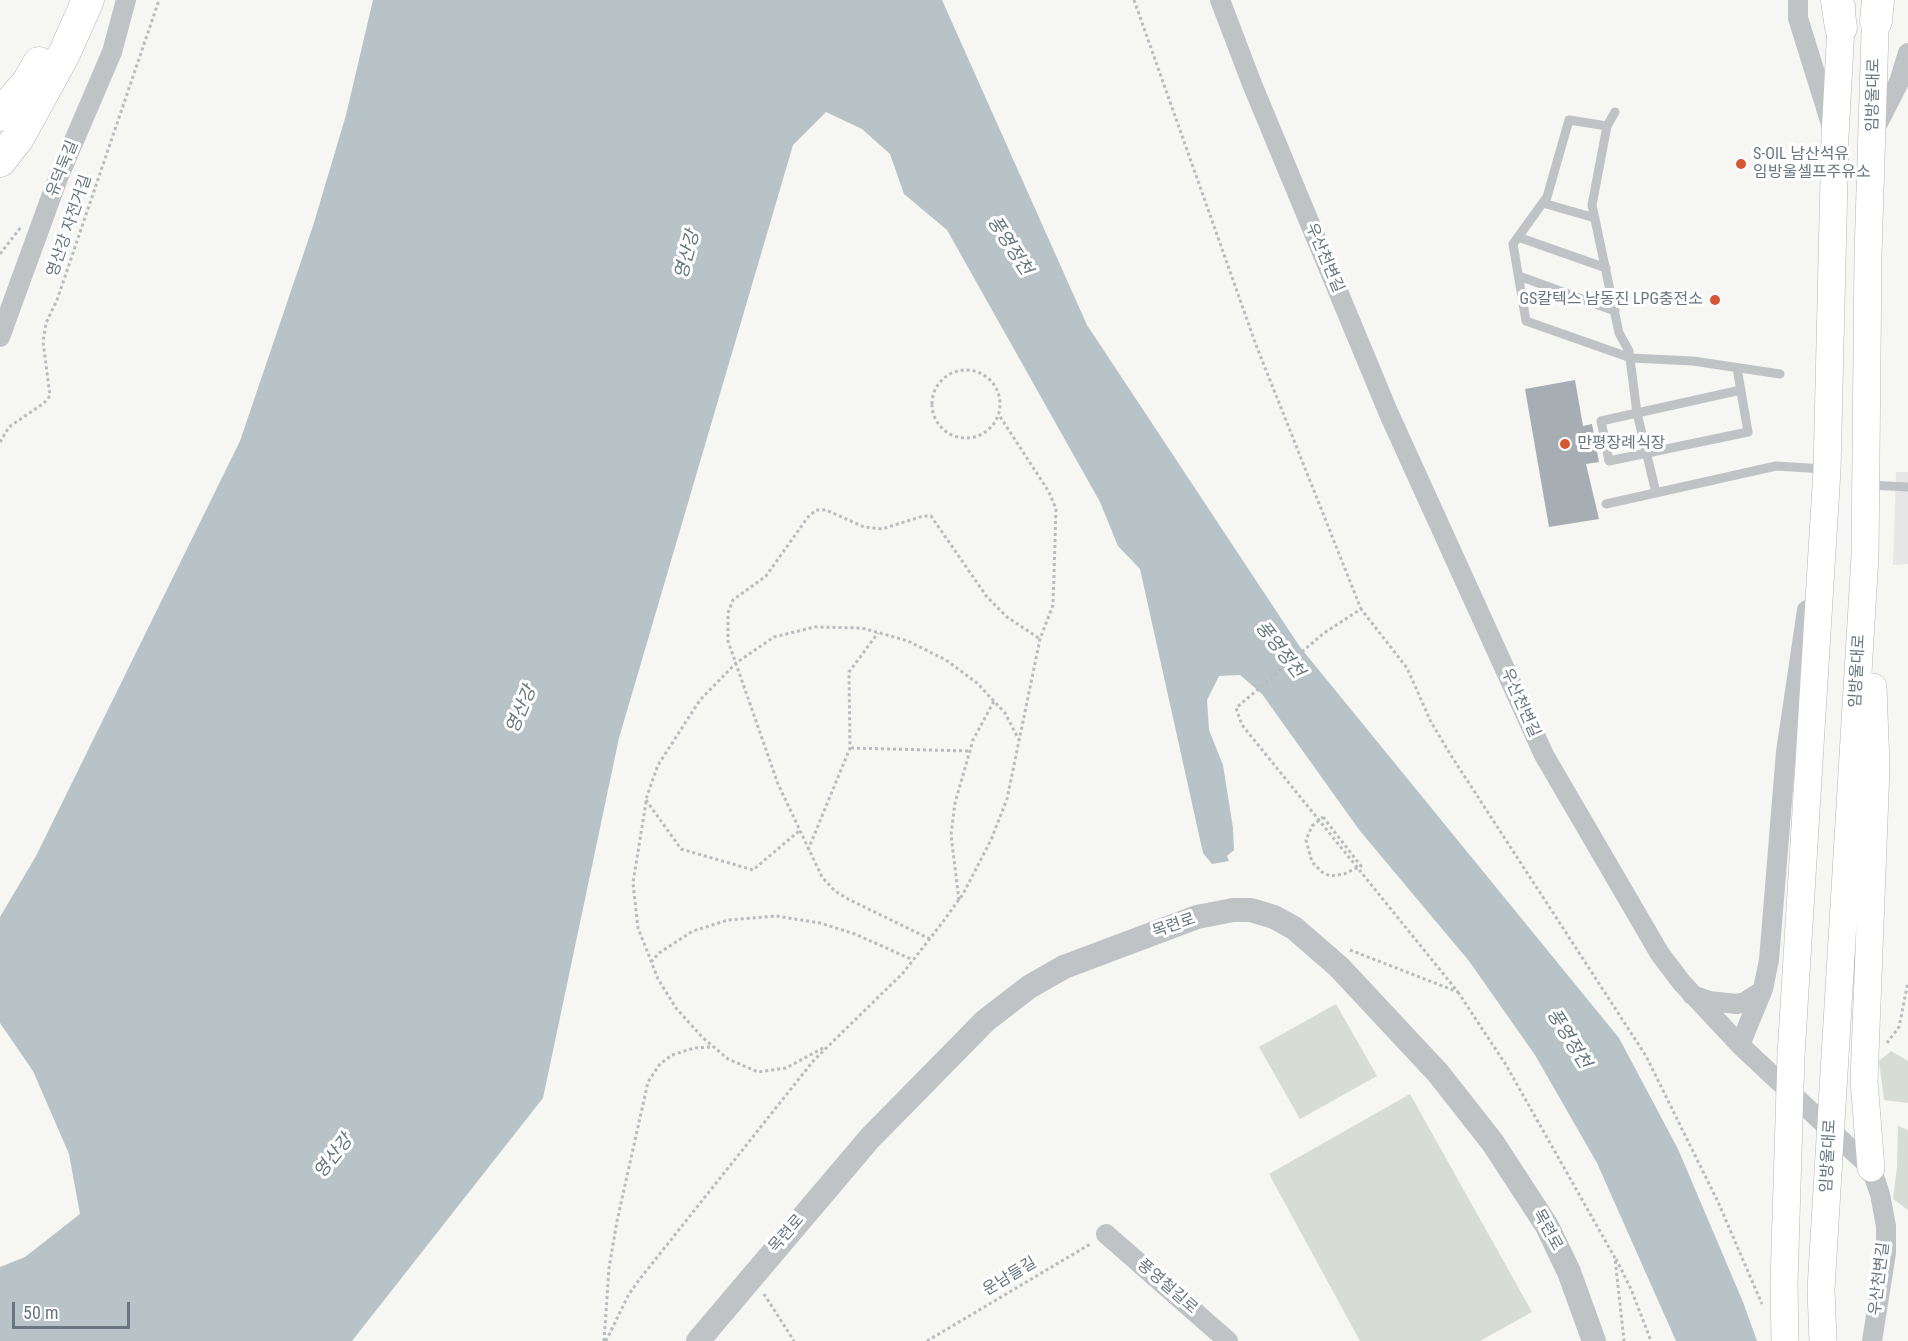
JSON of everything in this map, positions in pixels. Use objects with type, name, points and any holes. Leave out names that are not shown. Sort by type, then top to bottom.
[{"type":"highway","points":[[0,115],[28,82],[72,0]]},
{"type":"highway","points":[[0,161],[18,138],[64,54],[88,0]]},
{"type":"main road","name":"임방울대로","points":[[1823,1341],[1821,1289],[1865,556],[1868,255],[1877,7]]},
{"type":"main road","points":[[1785,1341],[1784,1283],[1791,1055],[1826,476],[1840,9]]},
{"type":"main road","points":[[1865,556],[1871,624],[1876,767],[1864,1081],[1871,1168]]},
{"type":"street","name":"유덕둑길","points":[[0,337],[58,178],[112,52],[126,0]]},
{"type":"street","name":"우산천변길","points":[[1220,0],[1256,95],[1389,414],[1544,755],[1660,954],[1692,995],[1740,1045],[1871,1168],[1880,1194],[1886,1226],[1886,1253],[1872,1341]]},
{"type":"street","points":[[1798,0],[1798,18],[1835,136]]},
{"type":"street","points":[[1873,133],[1899,82],[1908,53]]},
{"type":"street","points":[[1740,1045],[1762,991],[1769,960],[1786,752],[1826,476]]},
{"type":"street","name":"목련로","points":[[698,1341],[751,1275],[870,1138],[985,1021],[1029,987],[1064,967],[1102,951],[1197,918],[1233,910],[1251,910],[1274,917],[1294,928],[1340,967],[1438,1073],[1493,1143],[1547,1226],[1569,1272],[1594,1341]]},
{"type":"street","points":[[1692,995],[1709,1001],[1737,1004],[1745,1002],[1762,991]]},
{"type":"street","name":"풍영철길로","points":[[1106,1234],[1228,1341]]},
{"type":"lane","points":[[1615,112],[1607,126],[1592,205],[1619,333],[1631,358],[1637,413],[1656,493]]},
{"type":"lane","points":[[1607,126],[1569,120],[1543,203],[1513,244],[1526,321],[1631,358],[1693,361],[1780,374]]},
{"type":"lane","points":[[1543,203],[1595,218]]},
{"type":"lane","points":[[1518,237],[1606,268]]},
{"type":"lane","points":[[1519,276],[1615,312]]},
{"type":"lane","points":[[1737,368],[1749,432],[1609,461],[1601,421],[1741,390]]},
{"type":"lane","points":[[1606,504],[1776,466],[1826,476]]},
{"type":"lane","points":[[1867,484],[1908,488]]},
{"type":"path","name":"영산강 자전거길","points":[[0,442],[9,427],[44,403],[50,396],[43,342],[46,323],[57,300],[159,0]]},
{"type":"path","points":[[1134,0],[1256,345],[1361,609],[1407,668],[1431,722],[1452,758],[1646,1056],[1718,1202],[1764,1309]]},
{"type":"path","points":[[605,1341],[629,1294],[639,1280],[827,1045],[864,1012],[914,960],[930,939],[959,900],[1001,816],[1020,742],[1040,639],[1053,604],[1056,509],[1049,492],[999,415],[999,393],[986,376],[977,372],[955,372],[945,377],[932,398],[936,421],[954,436],[965,439],[977,437],[994,424],[999,415]]},
{"type":"path","points":[[930,939],[835,891],[822,877],[778,784],[728,641],[728,613],[733,600],[766,576],[816,510],[826,510],[864,527],[882,529],[923,516],[932,516],[987,597],[1006,617],[1040,639]]},
{"type":"path","points":[[1361,609],[1324,633],[1240,704],[1236,708],[1242,725],[1458,992],[1506,1065],[1615,1258],[1631,1289],[1651,1341]]},
{"type":"path","points":[[827,1045],[786,1068],[758,1072],[728,1059],[713,1047],[676,1008],[658,979],[638,928],[633,883],[646,800],[658,765],[700,700],[736,663],[774,636],[815,627],[862,628],[908,641],[946,660],[977,683],[1005,713],[1020,742]]},
{"type":"path","points":[[808,850],[850,748],[849,672],[878,633]]},
{"type":"path","points":[[959,900],[951,835],[955,802],[969,751],[994,701]]},
{"type":"path","points":[[850,748],[969,751]]},
{"type":"path","points":[[646,800],[681,849],[753,870],[799,831]]},
{"type":"path","points":[[1319,820],[1312,826],[1306,840],[1312,862],[1322,873],[1330,876],[1344,874],[1358,868]]},
{"type":"path","points":[[651,962],[659,953],[693,931],[728,920],[776,916],[820,923],[855,934],[914,960]]},
{"type":"path","points":[[1349,949],[1458,992]]},
{"type":"path","points":[[1865,1054],[1881,1049],[1894,1038],[1899,1027],[1908,982]]},
{"type":"path","points":[[605,1341],[609,1268],[615,1230],[648,1082],[660,1064],[672,1055],[694,1048],[713,1047]]},
{"type":"path","name":"운남들길","points":[[927,1341],[1106,1234]]},
{"type":"path","points":[[1615,1258],[1624,1341]]},
{"type":"path","points":[[751,1275],[794,1341]]},
{"type":"shaded area","points":[[1896,472],[1908,472],[1908,564],[1893,565]]},
{"type":"shaded area","points":[[1336,1004],[1377,1076],[1300,1119],[1259,1047]]},
{"type":"shaded area","points":[[1891,1051],[1908,1061],[1908,1103],[1884,1100],[1879,1061]]},
{"type":"shaded area","points":[[1410,1094],[1532,1312],[1480,1341],[1360,1341],[1269,1174]]},
{"type":"shaded area","points":[[1898,1126],[1908,1130],[1908,1210],[1893,1199],[1897,1167]]},
{"type":"water","points":[[373,0],[942,0],[1087,325],[1300,647],[1619,1038],[1678,1149],[1743,1302],[1757,1341],[1676,1341],[1597,1163],[1535,1055],[1469,961],[1360,831],[1262,694],[1240,675],[1219,676],[1207,700],[1209,730],[1223,765],[1233,828],[1234,850],[1227,856],[1229,861],[1212,864],[1203,853],[1140,569],[1118,546],[1100,502],[947,230],[904,194],[890,154],[862,129],[826,112],[793,145],[619,738],[543,1098],[352,1341],[0,1341],[0,1267],[25,1257],[80,1214],[69,1154],[33,1071],[0,1023],[0,917],[36,856],[240,441],[313,226],[346,115]]},
{"type":"building","name":"만평장례식장","points":[[1575,380],[1583,426],[1592,424],[1599,462],[1586,464],[1599,519],[1549,527],[1525,389]]},
{"type":"place","name":"S-OIL 남산석유 임방울셀프주유소","points":[[1741,164]]},
{"type":"place","name":"GS칼텍스 남동진 LPG충전소","points":[[1715,300]]},
{"type":"place","name":"만평장례식장","points":[[1565,444]]},
{"type":"water label","name":"풍영정천","points":[[1009,246]]},
{"type":"water label","name":"영산강","points":[[688,255]]},
{"type":"water label","name":"풍영정천","points":[[1279,650]]},
{"type":"water label","name":"영산강","points":[[522,710]]},
{"type":"water label","name":"풍영정천","points":[[1568,1039]]},
{"type":"water label","name":"영산강","points":[[334,1157]]}]
